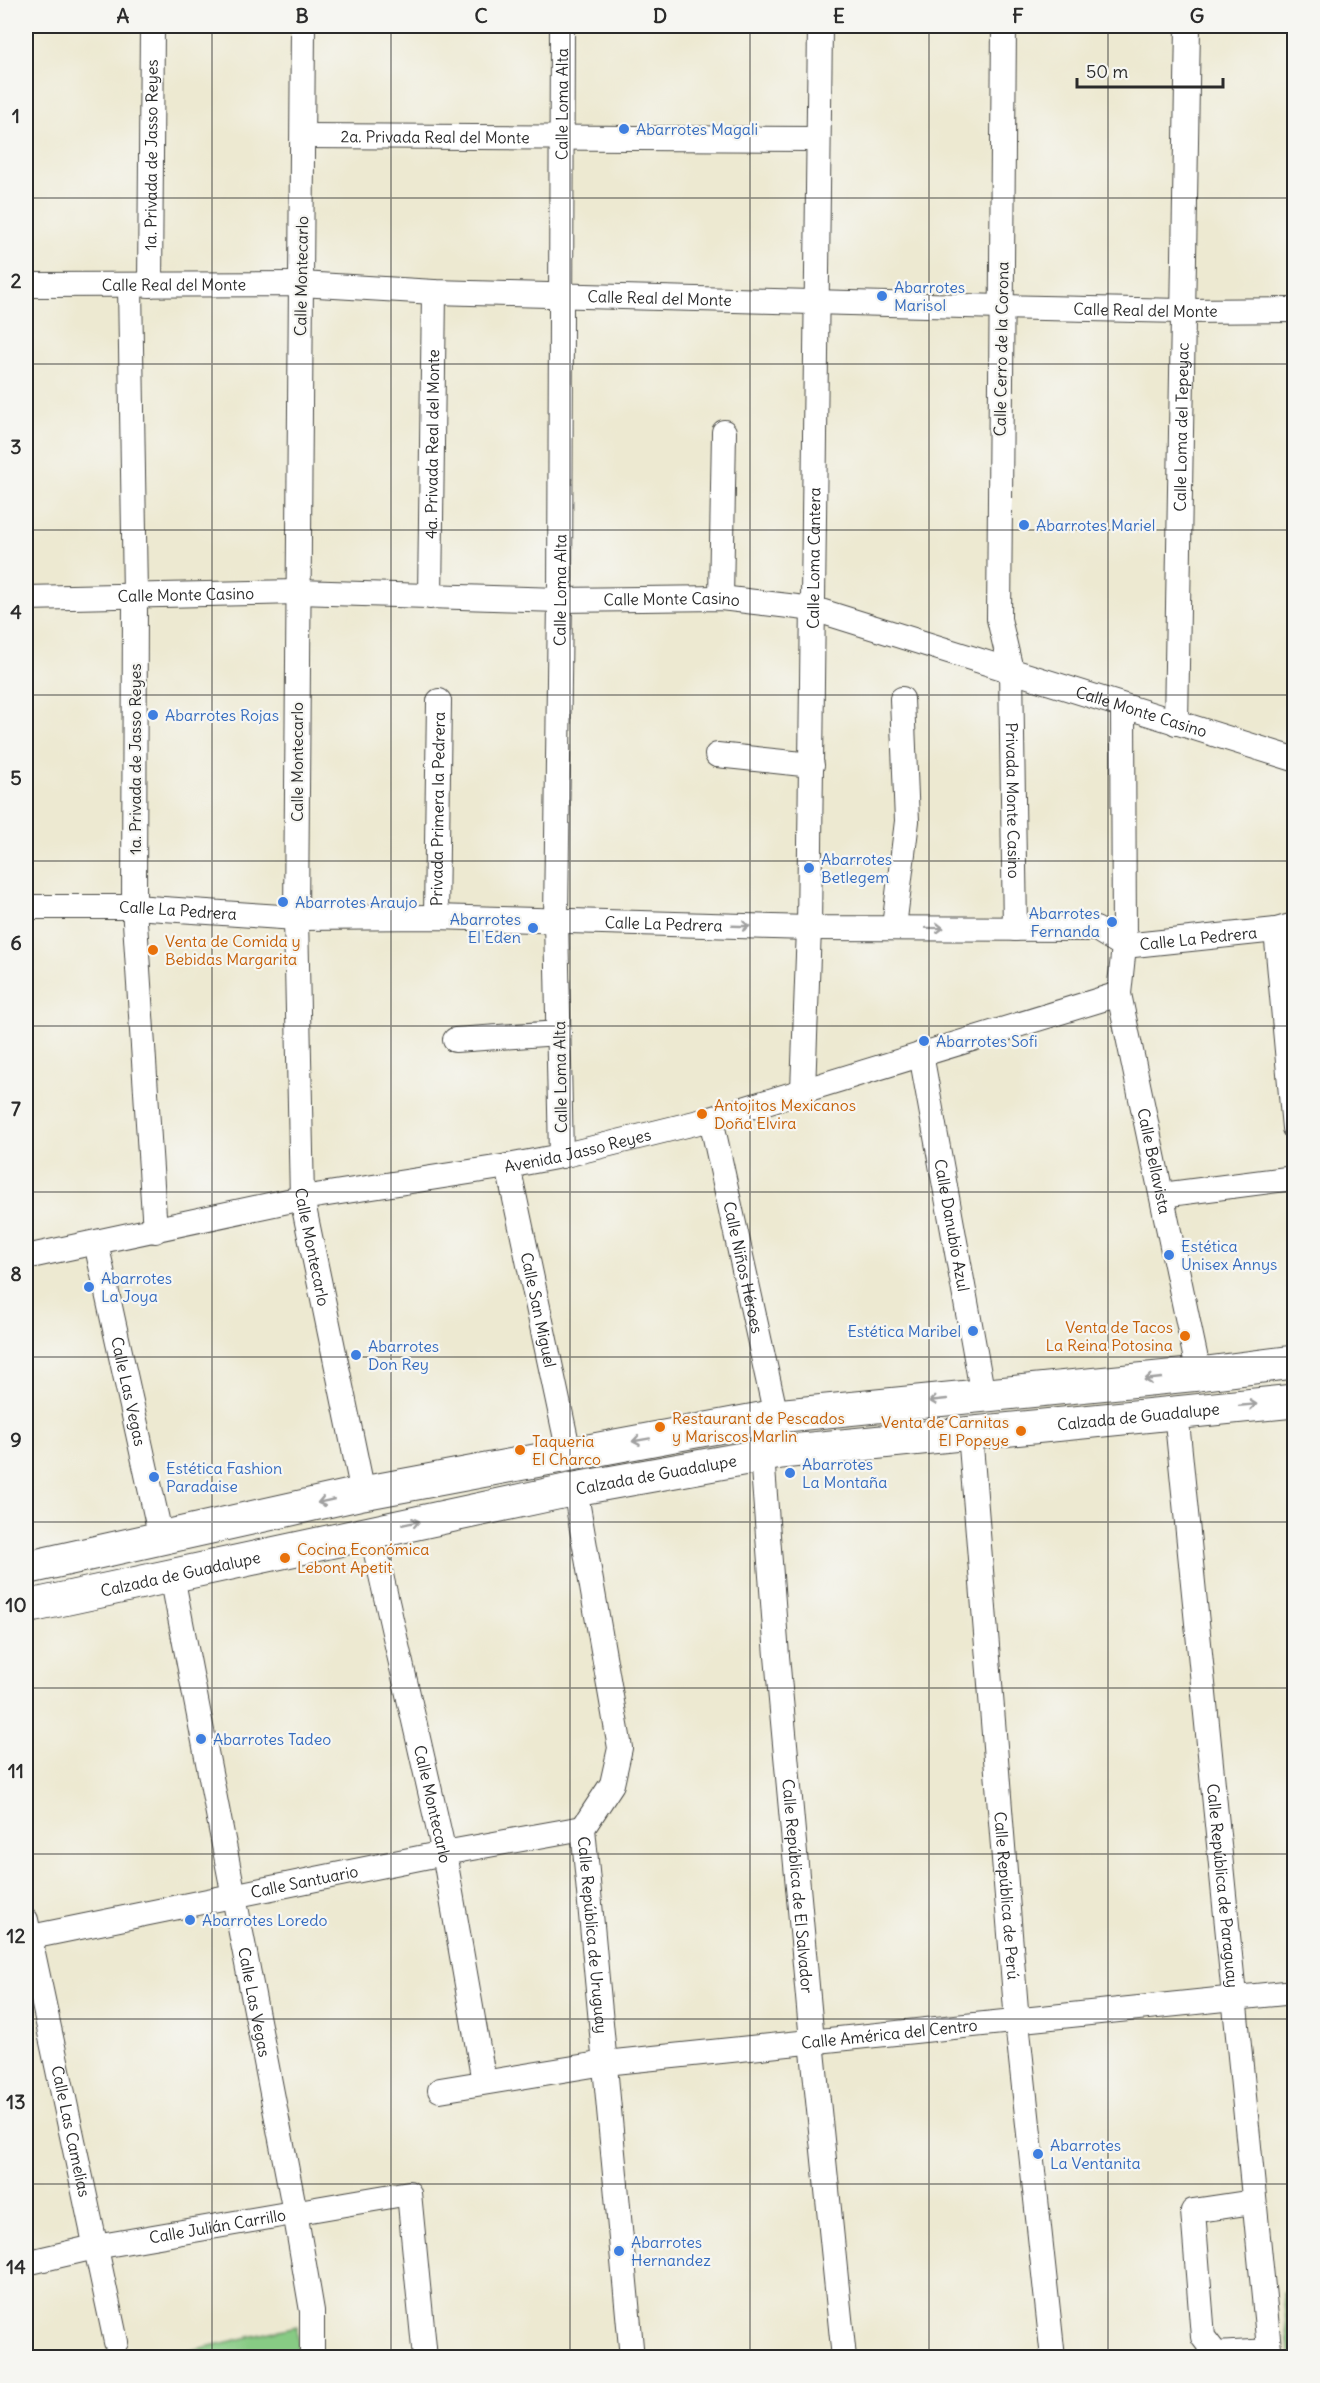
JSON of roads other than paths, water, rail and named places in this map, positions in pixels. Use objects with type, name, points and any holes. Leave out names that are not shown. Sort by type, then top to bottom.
[{"type":"main road","points":[[26,1568],[363,1493],[776,1416],[1199,1374],[1294,1362]]},
{"type":"main road","name":"Calzada de Guadalupe","points":[[26,1607],[371,1531],[575,1489],[762,1455],[1294,1401]]},
{"type":"street","name":"1a. Privada de Jasso Reyes","points":[[152,26],[140,285],[135,595],[134,907],[155,1231]]},
{"type":"street","name":"Calle Montecarlo","points":[[303,26],[296,918],[302,1198],[363,1493]]},
{"type":"street","name":"Calle Loma Alta","points":[[561,1156],[556,920],[560,600],[562,26]]},
{"type":"street","name":"Calle Loma Cantera","points":[[803,1090],[812,765],[820,26]]},
{"type":"street","name":"Calle Cerro de la Corona","points":[[1004,26],[999,619],[1011,670]]},
{"type":"street","name":"Calle Loma del Tepeyac","points":[[1176,723],[1188,26]]},
{"type":"street","name":"2a. Privada Real del Monte","points":[[303,136],[818,139]]},
{"type":"street","name":"Calle Real del Monte","points":[[26,285],[301,284],[434,292],[1002,307],[1294,310]]},
{"type":"street","name":"4a. Privada Real del Monte","points":[[430,597],[434,292]]},
{"type":"street","points":[[721,598],[724,432]]},
{"type":"street","name":"Calle Monte Casino","points":[[26,598],[298,592],[560,600],[721,598],[814,609],[1294,759]]},
{"type":"street","name":"Privada Monte Casino","points":[[1011,670],[1015,929]]},
{"type":"street","points":[[894,927],[907,821],[902,699]]},
{"type":"street","name":"Privada Primera la Pedrera","points":[[436,917],[439,701]]},
{"type":"street","points":[[1123,706],[1124,946]]},
{"type":"street","points":[[717,755],[812,765]]},
{"type":"street","name":"Calle La Pedrera","points":[[26,907],[134,907],[296,918],[436,917],[809,928],[1096,929],[1124,946],[1285,928]]},
{"type":"street","points":[[1285,928],[1294,1128]]},
{"type":"street","name":"Calle Bellavista","points":[[1124,946],[1119,994],[1199,1374]]},
{"type":"street","name":"Avenida Jasso Reyes","points":[[26,1257],[302,1198],[561,1156],[711,1119],[1119,994]]},
{"type":"street","points":[[454,1040],[559,1033]]},
{"type":"street","name":"Calle Danubio Azul","points":[[921,1054],[983,1396]]},
{"type":"street","name":"Calle Niños Héroes","points":[[711,1119],[776,1416]]},
{"type":"street","name":"Calle San Miguel","points":[[508,1166],[569,1453]]},
{"type":"street","points":[[1162,1195],[1294,1178]]},
{"type":"street","name":"Calle Las Vegas","points":[[96,1243],[161,1538]]},
{"type":"street","name":"Calle República de Paraguay","points":[[1176,1412],[1270,2354]]},
{"type":"street","name":"Calle República de El Salvador","points":[[776,1416],[762,1455],[777,1656],[844,2358]]},
{"type":"street","name":"Calle República de Perú","points":[[970,1433],[1017,2022],[1053,2358]]},
{"type":"street","name":"Calle República de Uruguay","points":[[575,1489],[620,1748],[612,1784],[583,1828],[632,2358]]},
{"type":"street","name":"Calle Montecarlo","points":[[371,1531],[444,1853],[484,2082]]},
{"type":"street","name":"Calle Las Vegas","points":[[172,1576],[295,2212],[312,2311],[312,2358]]},
{"type":"street","name":"Calle Santuario","points":[[27,1931],[234,1895],[583,1828]]},
{"type":"street","name":"Calle Las Camelias","points":[[27,1931],[116,2342]]},
{"type":"street","name":"Calle América del Centro","points":[[440,2090],[605,2063],[1294,1992]]},
{"type":"street","name":"Calle Julián Carrillo","points":[[26,2264],[95,2247],[410,2193],[425,2358]]},
{"type":"street","points":[[1254,2202],[1193,2211],[1203,2337],[1216,2354],[1270,2354]]},
{"type":"place","name":"Abarrotes Magali","points":[[624,129]]},
{"type":"place","name":"Abarrotes Marisol","points":[[882,296]]},
{"type":"place","name":"Abarrotes Mariel","points":[[1024,525]]},
{"type":"place","name":"Abarrotes Rojas","points":[[153,715]]},
{"type":"place","name":"Abarrotes Betlegem","points":[[809,868]]},
{"type":"place","name":"Abarrotes Araujo","points":[[283,902]]},
{"type":"place","name":"Abarrotes Fernanda","points":[[1112,922]]},
{"type":"place","name":"Abarrotes El Eden","points":[[533,928]]},
{"type":"place","name":"Venta de Comida y Bebidas Margarita","points":[[153,950]]},
{"type":"place","name":"Abarrotes Sofi","points":[[924,1041]]},
{"type":"place","name":"Antojitos Mexicanos Doña Elvira","points":[[702,1114]]},
{"type":"place","name":"Estética Unisex Annys","points":[[1169,1255]]},
{"type":"place","name":"Abarrotes La Joya","points":[[89,1287]]},
{"type":"place","name":"Estética Maribel","points":[[973,1331]]},
{"type":"place","name":"Venta de Tacos La Reina Potosina","points":[[1185,1336]]},
{"type":"place","name":"Abarrotes Don Rey","points":[[356,1355]]},
{"type":"place","name":"Restaurant de Pescados y Mariscos Marlin","points":[[660,1427]]},
{"type":"place","name":"Venta de Carnitas El Popeye","points":[[1021,1431]]},
{"type":"place","name":"Taqueria El Charco","points":[[520,1450]]},
{"type":"place","name":"Abarrotes La Montaña","points":[[790,1473]]},
{"type":"place","name":"Estética Fashion Paradaise","points":[[154,1477]]},
{"type":"place","name":"Cocina Económica Lebont Apetit","points":[[285,1558]]},
{"type":"place","name":"Abarrotes Tadeo","points":[[201,1739]]},
{"type":"place","name":"Abarrotes Loredo","points":[[190,1920]]},
{"type":"place","name":"Abarrotes La Ventanita","points":[[1038,2154]]},
{"type":"place","name":"Abarrotes Hernandez","points":[[619,2251]]}]
